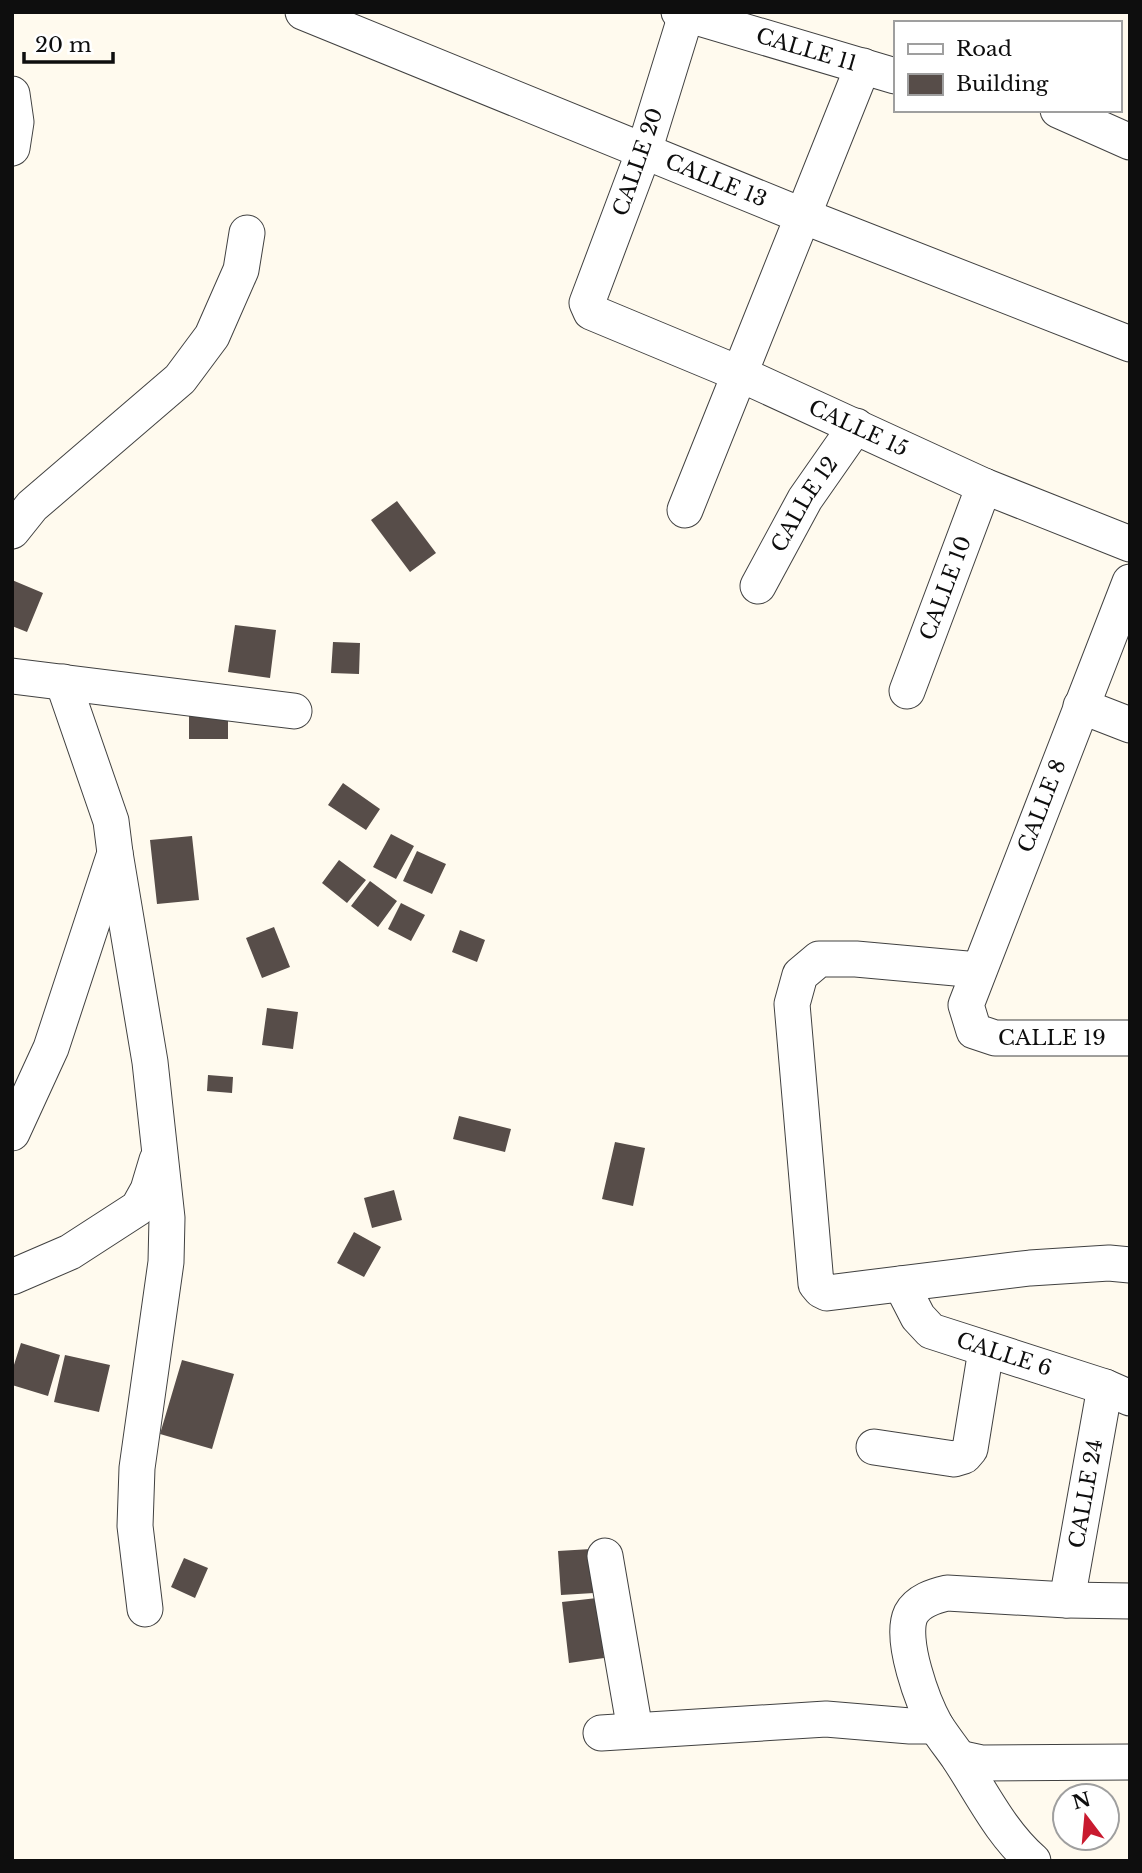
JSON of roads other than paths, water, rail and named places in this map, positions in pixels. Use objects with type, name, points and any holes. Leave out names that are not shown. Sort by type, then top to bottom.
[{"type":"street","name":"CALLE 13","points":[[303,12],[803,216],[1130,344]]},
{"type":"street","name":"CALLE 20","points":[[588,307],[587,303],[644,151],[682,13]]},
{"type":"street","name":"CALLE 11","points":[[682,13],[879,71]]},
{"type":"street","points":[[685,510],[803,216],[879,71]]},
{"type":"street","points":[[12,94],[16,122],[12,148]]},
{"type":"street","points":[[1062,112],[1130,142]]},
{"type":"street","points":[[12,531],[32,506],[180,379],[212,336],[241,270],[247,233]]},
{"type":"street","name":"CALLE 15","points":[[588,307],[591,312],[740,374],[984,486],[1130,544]]},
{"type":"street","name":"CALLE 12","points":[[758,586],[805,499],[856,426]]},
{"type":"street","name":"CALLE 10","points":[[907,691],[984,486]]},
{"type":"street","name":"CALLE 8","points":[[974,1031],[965,1005],[1130,582]]},
{"type":"street","points":[[12,676],[294,712]]},
{"type":"street","points":[[62,682],[111,821],[161,1147],[167,1218],[166,1262],[137,1468],[135,1526],[145,1609]]},
{"type":"street","points":[[1081,706],[1130,725]]},
{"type":"street","points":[[12,1133],[51,1048],[116,853]]},
{"type":"street","points":[[978,970],[856,958],[819,959],[800,975],[792,1004],[816,1284],[827,1293],[1030,1268],[1130,1265]]},
{"type":"street","name":"CALLE 19","points":[[974,1031],[995,1038],[1130,1038]]},
{"type":"street","points":[[12,1277],[70,1252],[138,1208],[148,1191],[161,1147]]},
{"type":"street","name":"CALLE 6","points":[[901,1283],[918,1317],[931,1331],[1117,1392]]},
{"type":"street","points":[[874,1447],[954,1458],[964,1456],[970,1449],[986,1350]]},
{"type":"street","name":"CALLE 24","points":[[1067,1600],[1117,1392]]},
{"type":"street","points":[[605,1556],[635,1730]]},
{"type":"street","points":[[1033,1861],[989,1810],[959,1758],[936,1726],[907,1643],[911,1614],[918,1605],[932,1597],[947,1594],[1130,1601]]},
{"type":"street","points":[[601,1734],[826,1719],[936,1726]]},
{"type":"street","points":[[959,1758],[982,1763],[1130,1762]]}]
